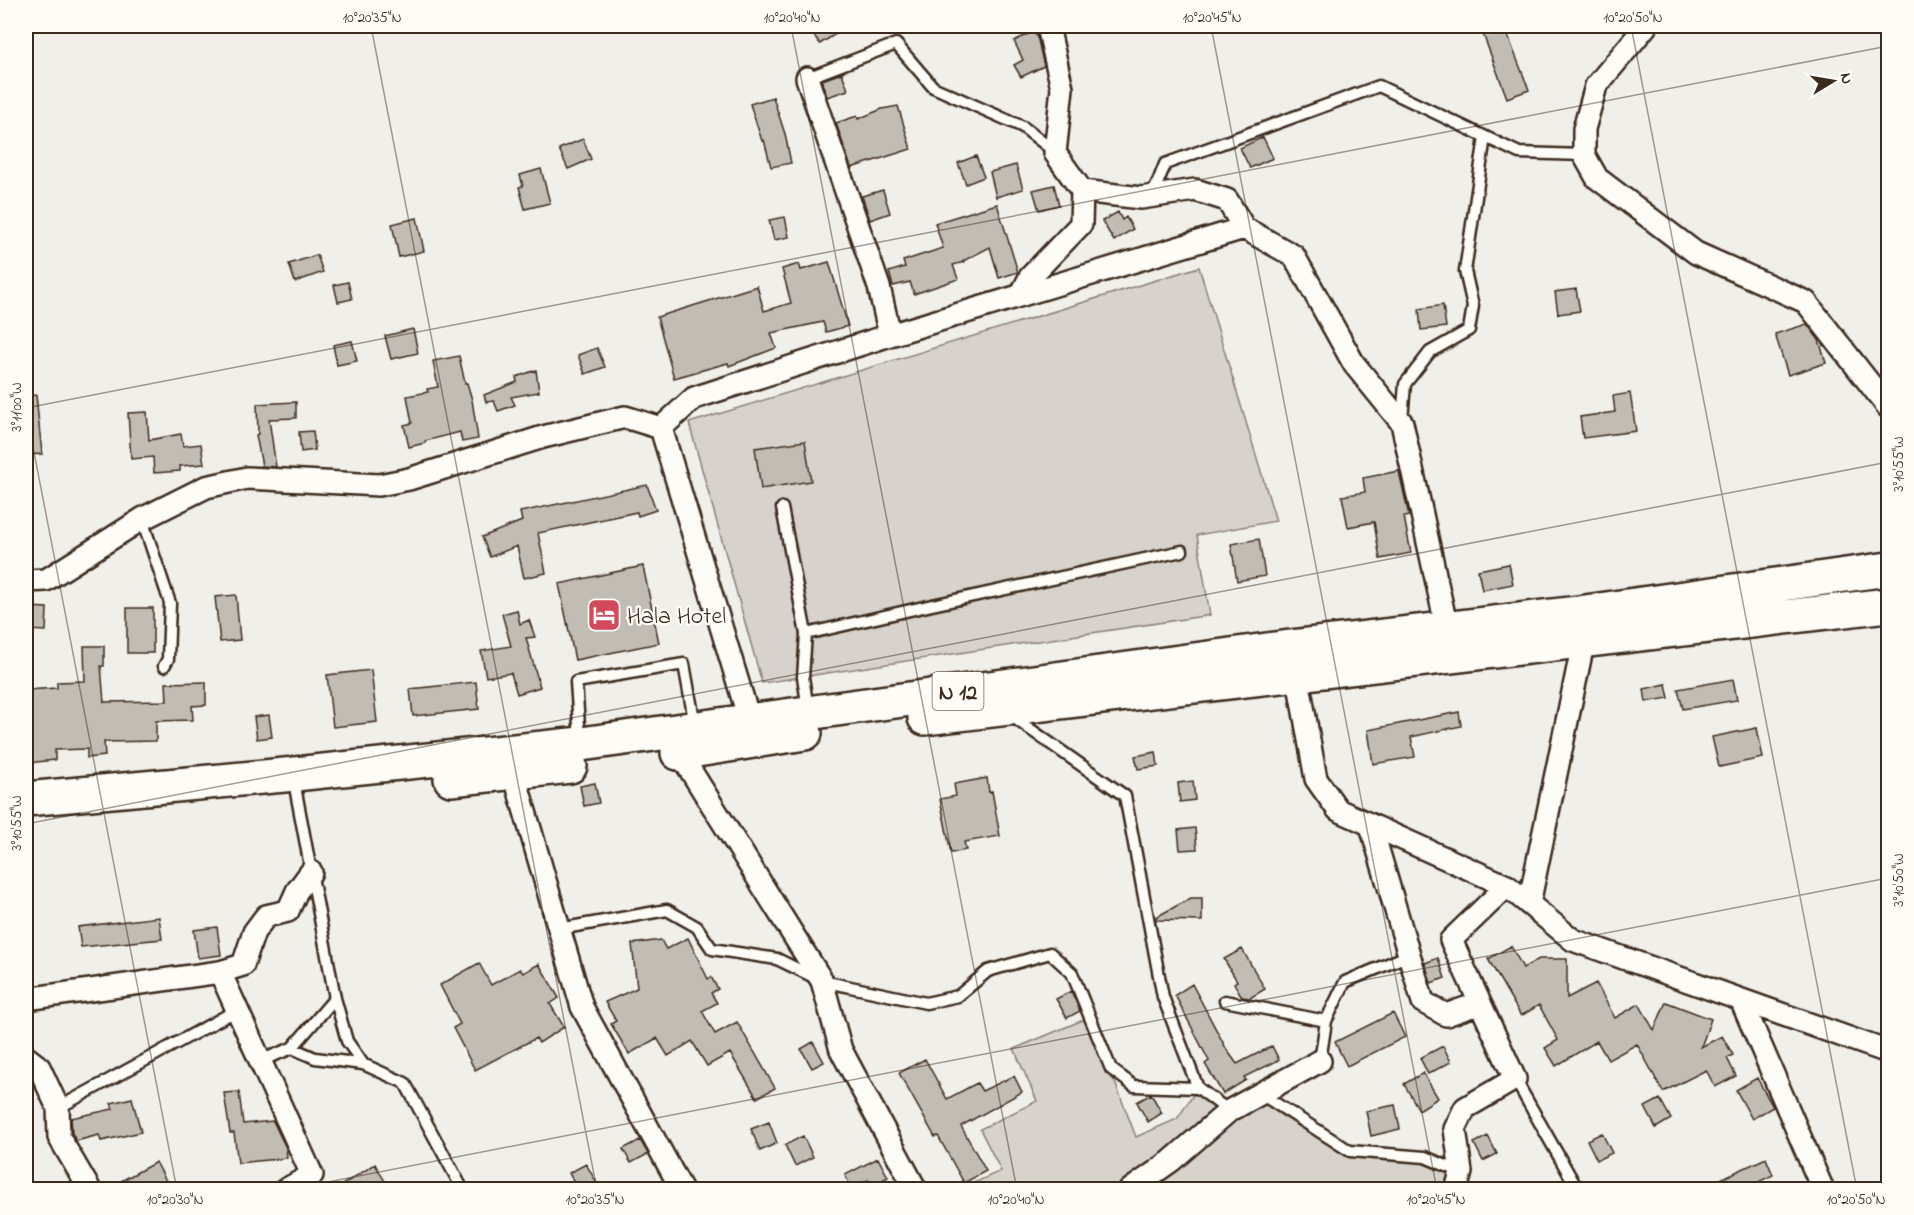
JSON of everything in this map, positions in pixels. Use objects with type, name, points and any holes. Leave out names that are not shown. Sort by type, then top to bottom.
[{"type":"main road","name":"N 12","points":[[26,799],[581,744],[680,737],[756,742],[944,705],[1290,647],[1578,613],[1888,569]]},
{"type":"main road","name":"N 12","points":[[26,818],[514,774],[680,737],[749,719],[809,711],[944,705],[1003,709],[1888,605]]},
{"type":"street","points":[[1021,295],[1030,277],[1081,224],[1082,191],[1055,153],[1062,88],[1047,26]]},
{"type":"street","points":[[1646,26],[1596,86],[1584,129],[1584,155],[1597,178],[1696,253],[1806,302],[1888,407]]},
{"type":"street","points":[[807,78],[879,287],[890,335]]},
{"type":"street","points":[[1082,191],[1141,198],[1195,190],[1227,200],[1244,228],[1294,256],[1354,364],[1402,423],[1447,628]]},
{"type":"street","points":[[661,428],[694,398],[890,335],[1244,228]]},
{"type":"street","points":[[26,581],[46,580],[142,519],[206,487],[247,478],[379,485],[409,479],[543,437],[625,417],[661,428]]},
{"type":"street","points":[[661,428],[749,719]]},
{"type":"street","points":[[1529,904],[1584,639]]},
{"type":"street","points":[[1297,673],[1316,779],[1338,810],[1507,886],[1574,940],[1888,1052]]},
{"type":"street","points":[[680,737],[822,981],[841,1050],[916,1190]]},
{"type":"street","points":[[514,774],[582,1007],[682,1190]]},
{"type":"street","points":[[1371,826],[1423,1002],[1446,1015],[1480,1003]]},
{"type":"street","points":[[26,999],[220,972],[243,965],[254,932],[266,916],[288,911],[297,891],[311,872]]},
{"type":"street","points":[[1459,1181],[1455,1129],[1465,1107],[1515,1078],[1451,940],[1507,886]]},
{"type":"street","points":[[220,972],[312,1175],[285,1190]]},
{"type":"street","points":[[1742,1000],[1823,1190]]},
{"type":"street","points":[[26,1057],[39,1066],[58,1108],[59,1137],[90,1190]]},
{"type":"street","points":[[1130,1190],[1171,1161],[1229,1111],[1320,1061]]},
{"type":"lane","points":[[807,78],[896,44],[933,87],[1023,127],[1055,153]]},
{"type":"lane","points":[[1152,197],[1165,164],[1379,86],[1519,153],[1584,155]]},
{"type":"lane","points":[[1402,423],[1405,384],[1430,352],[1469,330],[1473,306],[1466,271],[1485,137]]},
{"type":"lane","points":[[782,508],[806,634],[803,677],[809,711]]},
{"type":"lane","points":[[142,519],[170,603],[168,659],[164,666]]},
{"type":"lane","points":[[806,634],[1182,551]]},
{"type":"lane","points":[[581,744],[576,682],[684,664],[680,737]]},
{"type":"lane","points":[[1003,709],[1125,796],[1163,997],[1198,1088],[1229,1111]]},
{"type":"lane","points":[[296,792],[335,998],[347,1041],[363,1064]]},
{"type":"lane","points":[[559,929],[667,910],[697,927],[712,949],[777,958],[822,981],[926,1003],[958,996],[988,971],[1050,952],[1072,973],[1111,1069],[1134,1086],[1198,1088]]},
{"type":"lane","points":[[1320,1061],[1326,1021],[1345,982],[1409,954]]},
{"type":"lane","points":[[260,1061],[292,1048],[335,998]]},
{"type":"lane","points":[[1225,1001],[1326,1021]]},
{"type":"lane","points":[[58,1108],[237,1010]]},
{"type":"lane","points":[[292,1048],[315,1058],[363,1064],[405,1083],[463,1190]]},
{"type":"lane","points":[[1515,1078],[1580,1190]]},
{"type":"lane","points":[[1261,1094],[1350,1151],[1425,1157],[1459,1181]]},
{"type":"shaded area","points":[[1199,267],[1276,521],[1197,535],[1210,615],[762,683],[689,423]]},
{"type":"shaded area","points":[[1090,1017],[1136,1137],[1177,1119],[1198,1088],[1229,1111],[1261,1094],[1350,1151],[1425,1157],[1461,1172],[1468,1189],[958,1190],[1001,1171],[980,1129],[1037,1101],[1014,1049]]},
{"type":"building","points":[[807,26],[848,26],[820,44]]},
{"type":"building","points":[[1480,26],[1504,26],[1529,90],[1507,98]]},
{"type":"building","points":[[1034,31],[1044,66],[1021,77],[1014,65],[1023,60],[1014,41]]},
{"type":"building","points":[[842,73],[848,90],[827,97],[822,80]]},
{"type":"building","points":[[773,97],[785,134],[791,163],[771,167],[764,140],[762,141],[750,104]]},
{"type":"building","points":[[898,106],[911,149],[851,168],[836,123],[857,116],[858,119],[882,109]]},
{"type":"building","points":[[1263,137],[1273,158],[1250,168],[1240,148]]},
{"type":"building","points":[[583,139],[591,159],[568,169],[559,149]]},
{"type":"building","points":[[976,156],[984,177],[966,184],[958,163]]},
{"type":"building","points":[[1016,165],[1023,189],[996,197],[990,172]]},
{"type":"building","points":[[541,169],[550,203],[525,209],[519,187],[523,186],[520,175]]},
{"type":"building","points":[[1054,185],[1059,205],[1039,210],[1033,190]]},
{"type":"building","points":[[883,190],[890,213],[870,220],[862,196]]},
{"type":"building","points":[[997,204],[1018,272],[999,278],[990,247],[964,262],[953,265],[958,279],[914,294],[910,282],[893,286],[889,272],[905,267],[903,261],[943,248],[935,223]]},
{"type":"building","points":[[1118,212],[1122,220],[1126,217],[1133,229],[1114,241],[1102,221]]},
{"type":"building","points":[[785,217],[789,237],[774,240],[769,220]]},
{"type":"building","points":[[417,218],[424,251],[399,257],[392,224]]},
{"type":"building","points":[[317,255],[323,272],[295,282],[289,264]]},
{"type":"building","points":[[829,262],[848,326],[826,332],[823,322],[771,333],[776,348],[729,366],[728,363],[674,378],[657,317],[757,286],[764,311],[791,303],[782,269],[799,264],[801,270]]},
{"type":"building","points":[[348,282],[352,299],[338,302],[334,285]]},
{"type":"building","points":[[1576,289],[1580,311],[1558,314],[1555,292]]},
{"type":"building","points":[[1443,305],[1446,327],[1421,330],[1419,309]]},
{"type":"building","points":[[1807,324],[1819,340],[1826,363],[1788,375],[1775,334]]},
{"type":"building","points":[[413,329],[418,353],[391,359],[385,336]]},
{"type":"building","points":[[352,341],[357,361],[337,365],[333,345]]},
{"type":"building","points":[[597,348],[605,367],[585,374],[578,355]]},
{"type":"building","points":[[459,356],[465,383],[467,383],[472,400],[478,439],[462,442],[460,432],[409,447],[404,425],[412,423],[407,396],[428,392],[427,389],[438,387],[433,361]]},
{"type":"building","points":[[536,370],[539,392],[511,397],[515,405],[498,411],[494,401],[486,402],[484,395],[517,382],[516,377]]},
{"type":"building","points":[[1630,393],[1636,431],[1583,438],[1580,417],[1615,412],[1613,396]]},
{"type":"building","points":[[36,395],[42,454],[26,455],[26,396]]},
{"type":"building","points":[[296,402],[296,418],[269,419],[276,467],[262,466],[256,435],[258,434],[257,404]]},
{"type":"building","points":[[147,412],[149,440],[181,434],[183,446],[201,444],[204,464],[180,466],[180,471],[154,473],[153,457],[131,459],[128,413]]},
{"type":"building","points":[[313,431],[315,450],[301,452],[299,432]]},
{"type":"building","points":[[805,441],[811,481],[761,489],[755,448]]},
{"type":"building","points":[[1399,471],[1409,516],[1404,517],[1411,553],[1380,559],[1374,522],[1348,527],[1342,496],[1365,492],[1363,478]]},
{"type":"building","points":[[647,485],[656,510],[638,516],[637,512],[538,533],[546,573],[524,578],[517,546],[490,557],[482,537],[522,521],[520,512]]},
{"type":"building","points":[[1259,539],[1265,576],[1237,581],[1231,544]]},
{"type":"building","points":[[1509,564],[1513,584],[1482,590],[1478,570]]},
{"type":"building","points":[[643,566],[659,643],[575,660],[559,584]]},
{"type":"building","points":[[236,595],[240,640],[220,642],[215,597]]},
{"type":"building","points":[[28,607],[47,608],[46,631],[28,630]]},
{"type":"building","points":[[127,608],[153,608],[153,653],[127,653]]},
{"type":"building","points":[[517,610],[520,624],[529,620],[535,637],[526,638],[540,687],[517,694],[511,673],[486,677],[481,651],[511,646],[502,614]]},
{"type":"building","points":[[84,646],[104,646],[104,666],[101,666],[104,702],[167,701],[166,683],[206,682],[206,705],[192,706],[193,720],[156,721],[156,741],[104,742],[105,756],[87,758],[87,749],[55,750],[55,760],[27,763],[26,690],[57,688],[57,682],[85,681]]},
{"type":"building","points":[[371,670],[377,722],[333,727],[327,675]]},
{"type":"building","points":[[1733,679],[1737,700],[1683,709],[1678,689]]},
{"type":"building","points":[[476,682],[479,709],[413,716],[410,689]]},
{"type":"building","points":[[1666,684],[1669,698],[1646,702],[1644,689]]},
{"type":"building","points":[[1459,712],[1461,726],[1411,737],[1415,757],[1373,764],[1368,730]]},
{"type":"building","points":[[269,715],[272,737],[257,739],[254,717]]},
{"type":"building","points":[[1757,728],[1763,758],[1719,767],[1712,737]]},
{"type":"building","points":[[1156,752],[1158,766],[1138,769],[1135,756]]},
{"type":"building","points":[[987,778],[989,792],[992,791],[1000,836],[964,842],[966,850],[951,853],[940,799],[956,796],[954,784]]},
{"type":"building","points":[[1193,781],[1195,800],[1180,802],[1178,783]]},
{"type":"building","points":[[595,783],[599,803],[584,806],[580,786]]},
{"type":"building","points":[[1195,828],[1197,849],[1180,850],[1178,830]]},
{"type":"building","points":[[1191,898],[1202,898],[1202,921],[1156,920],[1156,917]]},
{"type":"building","points":[[159,917],[162,939],[81,947],[78,927]]},
{"type":"building","points":[[217,927],[221,955],[198,958],[194,930]]},
{"type":"building","points":[[688,938],[708,979],[711,977],[718,989],[711,993],[717,1003],[702,1011],[715,1034],[737,1022],[775,1088],[757,1098],[730,1053],[707,1066],[692,1041],[668,1056],[657,1038],[629,1054],[611,1024],[616,1021],[605,1002],[637,988],[632,944],[661,940],[666,949]]},
{"type":"building","points":[[1511,946],[1523,968],[1539,959],[1567,959],[1567,998],[1596,983],[1615,1018],[1639,1004],[1654,1030],[1666,1002],[1711,1019],[1701,1047],[1722,1036],[1733,1055],[1727,1058],[1736,1076],[1715,1087],[1706,1070],[1663,1092],[1637,1044],[1608,1060],[1597,1041],[1556,1066],[1545,1048],[1558,1040],[1539,1005],[1521,1016],[1488,959]]},
{"type":"building","points":[[1242,949],[1265,989],[1250,998],[1242,997],[1234,983],[1237,981],[1224,959]]},
{"type":"building","points":[[1438,958],[1445,978],[1431,983],[1425,963]]},
{"type":"building","points":[[479,963],[491,985],[520,969],[523,973],[539,964],[559,998],[550,1004],[564,1027],[539,1043],[536,1038],[475,1070],[453,1028],[460,1024],[440,985]]},
{"type":"building","points":[[1192,984],[1227,1050],[1237,1064],[1272,1046],[1279,1060],[1244,1077],[1246,1080],[1223,1094],[1205,1064],[1209,1061],[1175,995]]},
{"type":"building","points":[[1071,991],[1080,1011],[1067,1018],[1056,999]]},
{"type":"building","points":[[1393,1013],[1405,1037],[1347,1066],[1335,1042]]},
{"type":"building","points":[[813,1042],[824,1062],[812,1068],[801,1049]]},
{"type":"building","points":[[1443,1046],[1451,1062],[1428,1074],[1420,1058]]},
{"type":"building","points":[[925,1059],[947,1099],[977,1083],[982,1091],[1014,1076],[1022,1092],[961,1126],[986,1171],[964,1183],[899,1073]]},
{"type":"building","points":[[1423,1073],[1438,1098],[1419,1110],[1404,1084]]},
{"type":"building","points":[[1757,1078],[1773,1107],[1752,1119],[1736,1090]]},
{"type":"building","points":[[239,1092],[243,1124],[273,1121],[286,1148],[287,1158],[238,1163],[234,1133],[230,1133],[224,1093]]},
{"type":"building","points":[[1151,1094],[1162,1113],[1148,1122],[1137,1102]]},
{"type":"building","points":[[132,1098],[141,1132],[101,1141],[99,1135],[76,1141],[72,1133],[71,1118],[113,1109],[111,1103]]},
{"type":"building","points":[[1660,1099],[1671,1119],[1656,1128],[1645,1107]]},
{"type":"building","points":[[1395,1105],[1400,1129],[1371,1136],[1366,1111]]},
{"type":"building","points":[[769,1122],[777,1143],[760,1151],[751,1129]]},
{"type":"building","points":[[1602,1133],[1612,1153],[1597,1160],[1587,1140]]},
{"type":"building","points":[[803,1136],[813,1157],[795,1166],[785,1145]]},
{"type":"building","points":[[1488,1136],[1497,1154],[1483,1161],[1474,1143]]},
{"type":"building","points":[[640,1140],[648,1154],[631,1163],[623,1149]]},
{"type":"building","points":[[878,1158],[888,1177],[872,1186],[868,1180],[851,1188],[845,1175]]},
{"type":"building","points":[[1766,1158],[1773,1175],[1742,1190],[1697,1190]]},
{"type":"building","points":[[156,1162],[171,1190],[105,1190],[132,1175]]},
{"type":"building","points":[[375,1164],[390,1190],[334,1190]]},
{"type":"building","points":[[586,1164],[598,1185],[589,1190],[578,1190],[569,1173]]},
{"type":"place","name":"Hala Hotel","points":[[604,615]]}]
